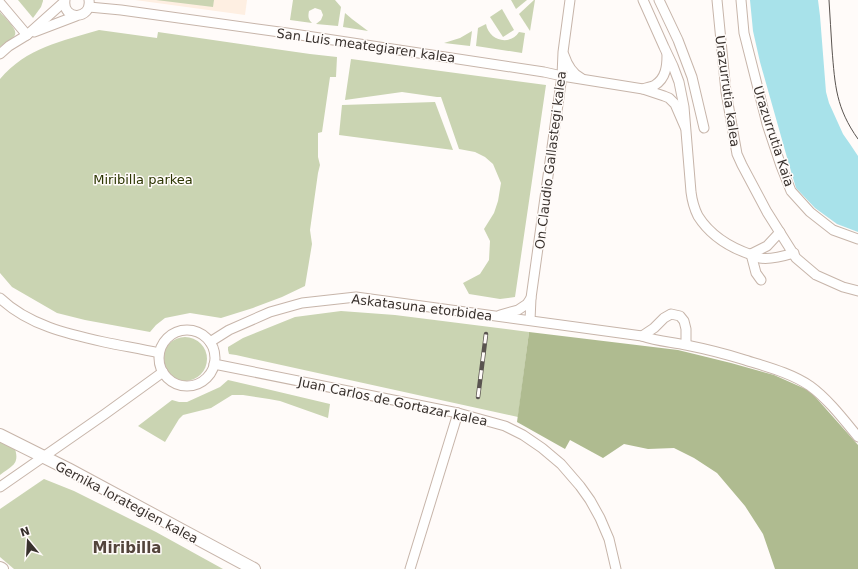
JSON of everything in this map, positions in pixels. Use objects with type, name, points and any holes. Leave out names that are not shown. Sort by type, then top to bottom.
[{"type":"main road","name":"Gernika lorategien kalea","points":[[0,435],[43,458],[68,469],[254,569]]},
{"type":"street","name":"On Claudio Gallastegi kalea","points":[[530,320],[562,76],[563,52],[570,0]]},
{"type":"street","points":[[643,0],[679,82],[684,107],[691,192],[693,205],[698,215],[707,228],[716,236],[744,253],[761,258],[780,257],[794,253]]},
{"type":"street","points":[[659,0],[678,40],[692,77],[704,128]]},
{"type":"street","name":"Urazurrutia kalea","points":[[716,0],[726,92],[737,154],[745,171],[796,258],[816,275],[844,287],[858,291]]},
{"type":"street","name":"Urazurrutia Kaia","points":[[741,0],[744,33],[765,117],[791,191],[810,212],[833,230],[858,239]]},
{"type":"street","points":[[64,1],[66,10],[72,15],[76,16]]},
{"type":"street","points":[[27,35],[64,1]]},
{"type":"street","points":[[0,3],[27,35]]},
{"type":"street","points":[[0,54],[9,46],[27,35],[84,14],[87,11],[89,4]]},
{"type":"street","name":"San Luis meategiaren kalea","points":[[89,4],[643,88],[669,98],[679,111],[685,127]]},
{"type":"street","points":[[563,52],[565,60],[572,70],[576,75],[584,80]]},
{"type":"street","points":[[643,88],[656,84],[662,78],[667,69],[667,54]]},
{"type":"street","points":[[751,254],[767,246],[780,232]]},
{"type":"street","points":[[751,254],[756,273],[761,280]]},
{"type":"street","name":"Askatasuna etorbidea","points":[[210,342],[229,330],[270,312],[302,303],[356,297],[642,336],[651,339],[686,344],[742,359],[790,375],[810,386],[826,400],[858,437]]},
{"type":"street","points":[[0,298],[21,314],[49,328],[72,335],[159,354]]},
{"type":"street","points":[[497,316],[518,310],[528,304],[532,298]]},
{"type":"street","points":[[642,336],[671,314],[680,316],[684,321],[686,329],[686,344]]},
{"type":"street","points":[[186,330],[195,331],[204,335],[210,342],[214,349],[214,364],[211,373],[204,380],[187,386],[177,384],[169,380],[160,366],[159,360],[162,344],[168,337],[176,332],[186,330]]},
{"type":"street","name":"Juan Carlos de Gortazar kalea","points":[[214,364],[458,413],[505,426],[535,444],[561,464],[580,486],[600,518],[609,539],[616,569]]},
{"type":"street","points":[[0,487],[163,372]]},
{"type":"street","points":[[410,569],[458,413]]},
{"type":"shaded area","points":[[135,0],[247,0],[245,15]]},
{"type":"green space","points":[[18,0],[43,1],[41,7],[33,18]]},
{"type":"green space","points":[[156,0],[214,0],[213,7]]},
{"type":"green space","points":[[293,0],[335,0],[341,7],[338,26],[316,24],[321,20],[323,15],[321,10],[315,8],[309,11],[308,14],[312,23],[290,20]]},
{"type":"green space","points":[[511,0],[527,0],[516,9]]},
{"type":"green space","points":[[535,0],[530,31],[519,14]]},
{"type":"green space","points":[[502,9],[514,30],[503,37],[490,17]]},
{"type":"green space","points":[[0,12],[13,26],[15,35],[12,39],[0,47]]},
{"type":"green space","points":[[345,13],[352,19],[368,31],[343,27]]},
{"type":"green space","points":[[486,24],[491,34],[500,40],[510,39],[519,32],[525,33],[522,53],[476,46],[478,28]]},
{"type":"green space","name":"Miribilla parkea","points":[[99,30],[157,38],[158,32],[337,57],[336,77],[330,77],[322,132],[318,133],[318,157],[320,165],[310,230],[312,244],[305,286],[282,297],[221,318],[190,313],[165,318],[150,332],[85,320],[57,313],[12,287],[0,273],[0,79],[10,68],[21,60],[45,47]]},
{"type":"green space","points":[[472,31],[470,46],[444,43],[460,38]]},
{"type":"green space","points":[[351,59],[546,85],[515,297],[500,299],[469,294],[463,283],[480,274],[489,260],[490,241],[484,229],[494,213],[501,183],[493,164],[485,157],[475,152],[459,149],[441,97],[402,92],[345,100]]},
{"type":"green space","points":[[435,102],[453,150],[339,135],[342,105]]},
{"type":"green space","points":[[341,311],[395,315],[529,332],[518,417],[229,354],[228,347],[243,338],[295,317]]},
{"type":"green space","points":[[529,332],[678,350],[774,375],[810,391],[858,445],[858,569],[775,569],[763,534],[745,506],[717,473],[694,458],[674,448],[648,449],[624,444],[603,458],[570,440],[565,449],[517,422]]},
{"type":"green space","points":[[181,337],[189,337],[201,343],[207,355],[207,363],[201,375],[189,381],[181,381],[169,375],[163,363],[163,355],[169,343]]},
{"type":"green space","points":[[228,380],[330,404],[328,418],[280,401],[243,395],[232,395],[211,408],[183,415],[165,442],[138,426],[172,400],[187,402],[220,387]]},
{"type":"green space","points":[[0,441],[15,449],[16,459],[14,465],[0,475]]},
{"type":"green space","points":[[44,479],[74,491],[156,532],[223,569],[14,569],[0,557],[0,509]]},
{"type":"water","points":[[750,0],[818,0],[826,92],[829,103],[843,134],[858,156],[858,232],[837,224],[815,208],[796,188],[760,62],[753,31]]},
{"type":"tram line","points":[[829,0],[833,62],[838,96],[845,117],[858,139]]},
{"type":"railway","points":[[478,397],[486,334]]},
{"type":"district","name":"Miribilla","points":[[127,548]]}]
